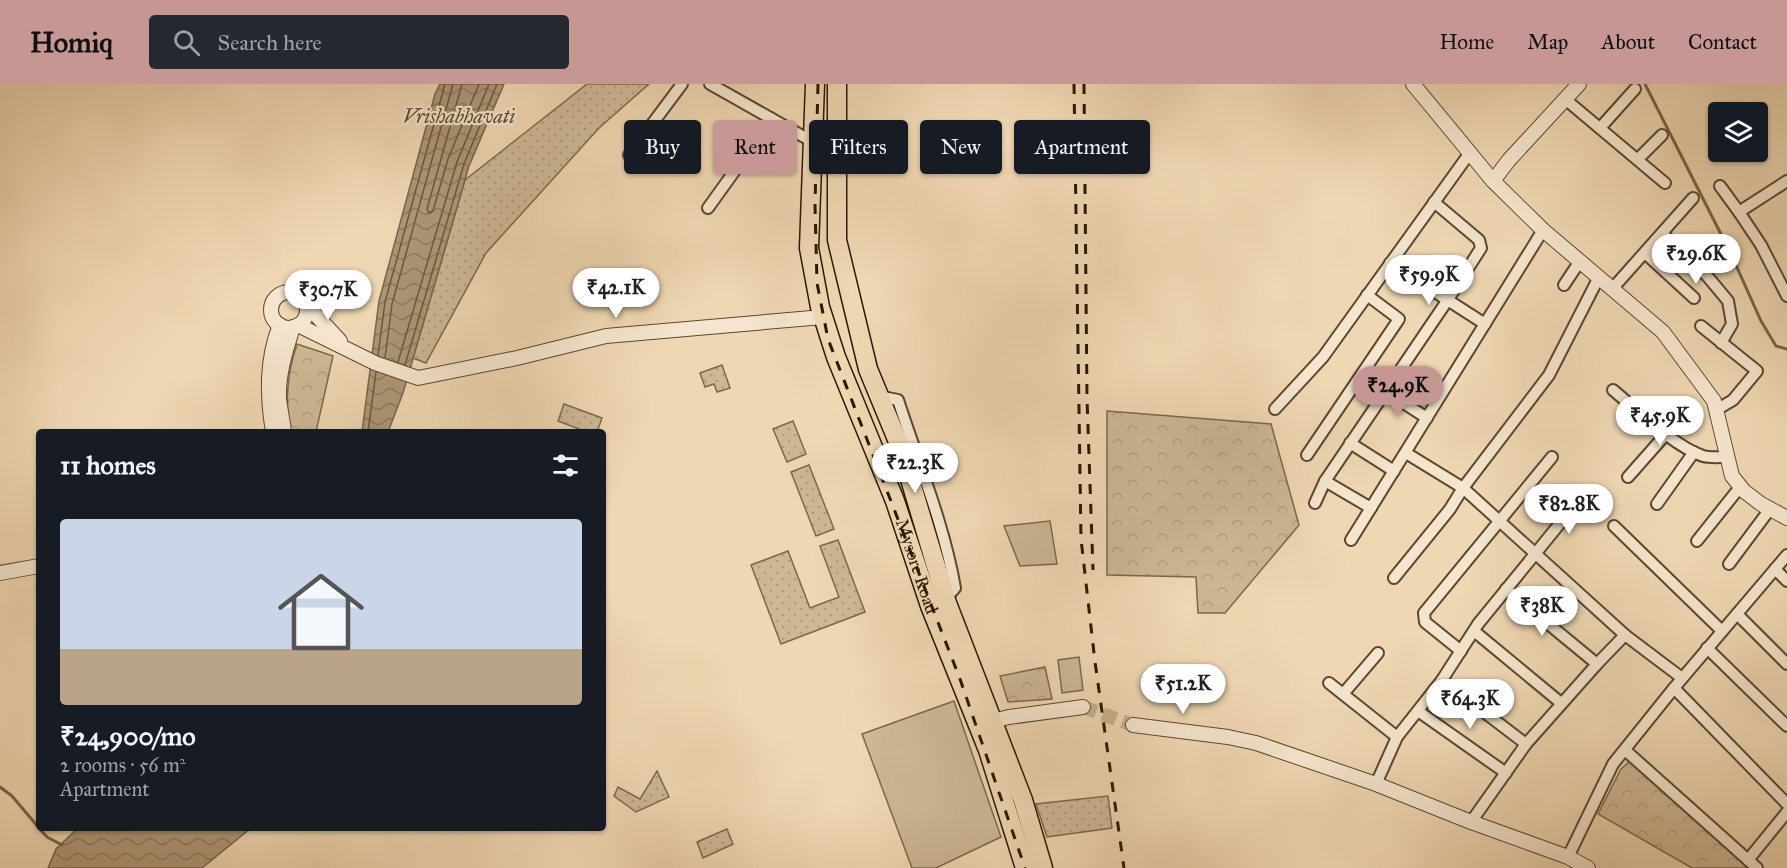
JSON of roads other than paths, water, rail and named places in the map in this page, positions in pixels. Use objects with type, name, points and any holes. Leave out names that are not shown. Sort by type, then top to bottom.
[{"type":"highway","name":"Mysore Road","points":[[814,120],[815,84]]},
{"type":"highway","name":"Mysore Road","points":[[837,84],[837,240],[865,359],[901,449],[946,598],[1023,800],[1043,868]]},
{"type":"highway","name":"Mysore Road","points":[[811,174],[808,248],[823,317],[836,357],[895,501],[930,606],[988,750],[1025,868]]},
{"type":"street","points":[[656,120],[682,84]]},
{"type":"street","points":[[710,84],[809,140]]},
{"type":"street","points":[[1413,84],[1493,181],[1543,230],[1663,332],[1714,401],[1732,476],[1752,498],[1787,518]]},
{"type":"street","points":[[1493,181],[1509,160],[1579,84]]},
{"type":"street","points":[[1600,128],[1635,89]]},
{"type":"street","points":[[1565,99],[1665,183]]},
{"type":"street","points":[[708,208],[772,119]]},
{"type":"street","points":[[1638,159],[1662,135]]},
{"type":"street","points":[[1275,409],[1313,370],[1469,154]]},
{"type":"street","points":[[1739,212],[1787,181]]},
{"type":"street","points":[[1720,186],[1761,245],[1787,296]]},
{"type":"street","points":[[1613,288],[1693,198]]},
{"type":"street","points":[[1315,503],[1325,481],[1482,248],[1479,240],[1434,202]]},
{"type":"street","points":[[1351,540],[1543,230]]},
{"type":"street","points":[[1663,234],[1708,277],[1728,301],[1732,324],[1721,342]]},
{"type":"street","points":[[1645,253],[1694,298]]},
{"type":"street","points":[[1564,285],[1580,261]]},
{"type":"street","points":[[1390,263],[1447,302],[1485,324]]},
{"type":"street","points":[[1394,578],[1450,509],[1463,488],[1549,375],[1599,277]]},
{"type":"street","points":[[344,346],[301,296],[294,292],[286,292],[279,295],[272,304],[271,312],[274,320],[344,346],[356,354],[402,374],[418,378],[517,358],[606,336],[823,317]]},
{"type":"street","points":[[1307,455],[1400,319],[1367,295]]},
{"type":"street","points":[[273,429],[268,400],[271,357],[290,326],[306,313],[305,303]]},
{"type":"street","points":[[284,429],[279,399],[290,326]]},
{"type":"street","points":[[1701,326],[1757,373],[1733,400],[1716,410]]},
{"type":"street","points":[[1613,390],[1666,434],[1694,452],[1704,456],[1727,457]]},
{"type":"street","points":[[1385,391],[1427,418]]},
{"type":"street","points":[[1628,477],[1666,434]]},
{"type":"street","points":[[1350,443],[1395,471]]},
{"type":"street","points":[[1658,504],[1694,452]]},
{"type":"street","points":[[1406,453],[1463,488],[1625,635],[1682,678]]},
{"type":"street","points":[[1461,651],[1425,622],[1424,613],[1552,457]]},
{"type":"street","points":[[1325,481],[1371,508]]},
{"type":"street","points":[[1697,541],[1740,487]]},
{"type":"street","points":[[1376,784],[1397,736],[1442,680],[1474,631],[1506,589],[1579,500]]},
{"type":"street","points":[[1729,564],[1770,509]]},
{"type":"street","points":[[1614,526],[1722,631]]},
{"type":"street","points":[[1568,857],[1613,764],[1682,678],[1787,555]]},
{"type":"street","points":[[0,573],[36,567]]},
{"type":"street","points":[[1775,569],[1787,582]]},
{"type":"street","points":[[1506,589],[1597,664]]},
{"type":"street","points":[[1737,614],[1787,664]]},
{"type":"street","points":[[1474,631],[1562,703]]},
{"type":"street","points":[[1471,822],[1526,744],[1625,635]]},
{"type":"street","points":[[1707,648],[1787,726]]},
{"type":"street","points":[[1343,694],[1378,653]]},
{"type":"street","points":[[1442,680],[1526,744]]},
{"type":"street","points":[[1329,683],[1397,736]]},
{"type":"street","points":[[1674,688],[1787,804]]},
{"type":"street","points":[[992,721],[1083,707]]},
{"type":"street","points":[[1418,711],[1506,773]]},
{"type":"street","points":[[1133,725],[1228,737],[1256,743],[1376,784],[1568,857],[1588,868]]},
{"type":"street","points":[[1625,750],[1757,868]]},
{"type":"street","points":[[1748,860],[1787,812]]},
{"type":"water","name":"Vrishabhavati","points":[[440,84],[504,84],[469,166],[403,393],[389,429],[362,429],[379,301],[435,94]]},
{"type":"water","points":[[75,831],[247,831],[202,868],[48,868],[56,849]]},
{"type":"waterway","points":[[1645,84],[1731,254],[1761,321],[1776,346],[1787,349]]},
{"type":"waterway","points":[[0,787],[12,796],[36,824]]},
{"type":"waterway","points":[[42,831],[47,837],[62,845]]},
{"type":"tunnel","points":[[1083,707],[1133,725]]},
{"type":"railway","points":[[818,84],[815,205],[817,283],[828,339],[960,679],[1025,868]]},
{"type":"railway","points":[[1074,84],[1081,539],[1095,662],[1124,868]]},
{"type":"railway","points":[[1084,84],[1087,398],[1093,570]]}]
